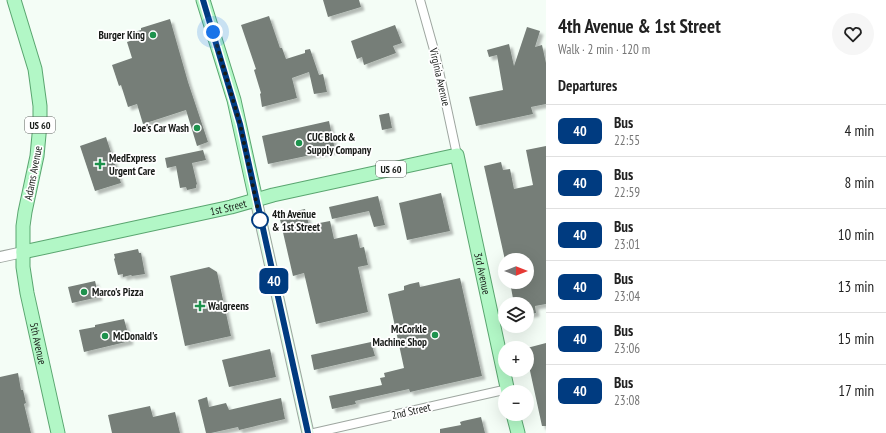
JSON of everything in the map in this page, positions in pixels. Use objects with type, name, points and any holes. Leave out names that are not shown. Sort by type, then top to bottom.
[{"type":"main road","name":"Adams Avenue","points":[[14,0],[35,69],[40,106],[37,156],[25,212],[23,252]]},
{"type":"main road","points":[[203,0],[236,106],[308,433]]},
{"type":"main road","name":"1st Street","points":[[23,252],[256,200],[272,195],[457,155]]},
{"type":"main road","name":"3rd Avenue","points":[[457,155],[507,385]]},
{"type":"main road","name":"5th Avenue","points":[[23,252],[27,293],[58,433]]},
{"type":"main road","points":[[515,421],[518,433]]},
{"type":"street","name":"Virginia Avenue","points":[[420,0],[436,57],[457,155]]},
{"type":"street","name":"1st Street","points":[[0,257],[23,252]]},
{"type":"street","name":"2nd Street","points":[[314,433],[498,392]]},
{"type":"building","points":[[323,0],[359,0],[361,7],[328,17]]},
{"type":"building","points":[[269,16],[280,48],[282,48],[286,59],[305,53],[305,50],[310,49],[319,75],[323,74],[327,92],[314,94],[309,72],[292,78],[297,98],[262,107],[261,93],[254,70],[256,69],[241,25]]},
{"type":"building","points":[[170,19],[188,82],[208,142],[197,146],[186,110],[143,124],[137,104],[128,107],[121,85],[119,86],[112,65],[132,58],[127,42],[133,40],[131,33],[141,30],[141,28]]},
{"type":"building","points":[[395,25],[402,43],[393,46],[396,53],[364,65],[362,57],[357,59],[351,41]]},
{"type":"building","points":[[527,27],[540,31],[535,47],[542,45],[546,63],[546,104],[531,107],[533,114],[476,126],[469,97],[503,90],[497,55],[489,57],[487,50],[509,44],[514,66]]},
{"type":"building","points":[[389,113],[392,128],[382,130],[379,115]]},
{"type":"building","name":"CUC Block & Supply Company","points":[[329,121],[335,150],[268,164],[262,136]]},
{"type":"building","name":"MedExpress Urgent Care","points":[[106,137],[121,183],[95,191],[80,146]]},
{"type":"building","points":[[546,146],[546,304],[535,306],[536,313],[534,313],[534,297],[513,297],[511,289],[534,289],[534,253],[503,253],[484,166],[501,162],[503,170],[510,169],[514,189],[533,185],[526,150]]},
{"type":"building","points":[[203,150],[206,160],[192,163],[197,184],[196,188],[187,190],[186,187],[180,188],[176,166],[167,168],[165,158]]},
{"type":"building","points":[[441,193],[450,231],[407,240],[399,203]]},
{"type":"building","points":[[378,196],[385,225],[374,227],[369,211],[332,219],[329,207]]},
{"type":"building","points":[[305,209],[309,225],[330,221],[334,239],[357,234],[360,248],[364,247],[368,265],[358,267],[368,312],[316,324],[304,273],[293,276],[279,215]]},
{"type":"building","points":[[138,249],[139,253],[141,253],[145,274],[123,277],[123,274],[118,275],[114,254]]},
{"type":"building","name":"Walgreens","points":[[209,267],[217,272],[231,336],[185,346],[170,276]]},
{"type":"building","name":"McCorkle Machine Shop","points":[[460,278],[482,376],[410,392],[409,389],[355,401],[356,404],[332,409],[329,396],[382,385],[380,378],[385,377],[384,373],[404,368],[388,294],[404,290],[404,286],[419,282],[420,287]]},
{"type":"building","name":"Marco's Pizza","points":[[95,281],[99,297],[72,303],[68,287]]},
{"type":"building","name":"McDonald's","points":[[124,319],[130,341],[84,352],[79,330]]},
{"type":"building","points":[[371,342],[375,356],[314,370],[311,355]]},
{"type":"building","points":[[546,343],[546,426],[542,426],[531,377],[534,377],[534,346]]},
{"type":"building","points":[[270,349],[276,377],[229,387],[222,360]]},
{"type":"building","points":[[18,373],[21,390],[23,390],[26,403],[24,404],[31,433],[0,433],[0,377]]},
{"type":"building","points":[[207,397],[209,407],[226,403],[229,410],[281,398],[285,419],[239,430],[238,427],[206,433],[198,400]]},
{"type":"building","points":[[150,406],[153,417],[175,412],[180,433],[112,433],[108,415]]},
{"type":"building","points":[[481,417],[485,433],[440,433],[440,429],[461,425],[460,422]]},
{"type":"bus line","name":"40","points":[[203,0],[240,124],[308,433]]},
{"type":"place","name":"Burger King","points":[[153,35]]},
{"type":"place","name":"Joe's Car Wash","points":[[197,128]]},
{"type":"place","name":"CUC Block & Supply Company","points":[[299,143]]},
{"type":"place","name":"MedExpress Urgent Care","points":[[100,164]]},
{"type":"place","name":"4th Avenue & 1st Street","points":[[260,220]]},
{"type":"place","name":"Marco's Pizza","points":[[84,292]]},
{"type":"place","name":"Walgreens","points":[[200,306]]},
{"type":"place","name":"McCorkle Machine Shop","points":[[435,335]]},
{"type":"place","name":"McDonald's","points":[[105,336]]},
{"type":"route","points":[[213,32],[234,100],[260,220]]}]
